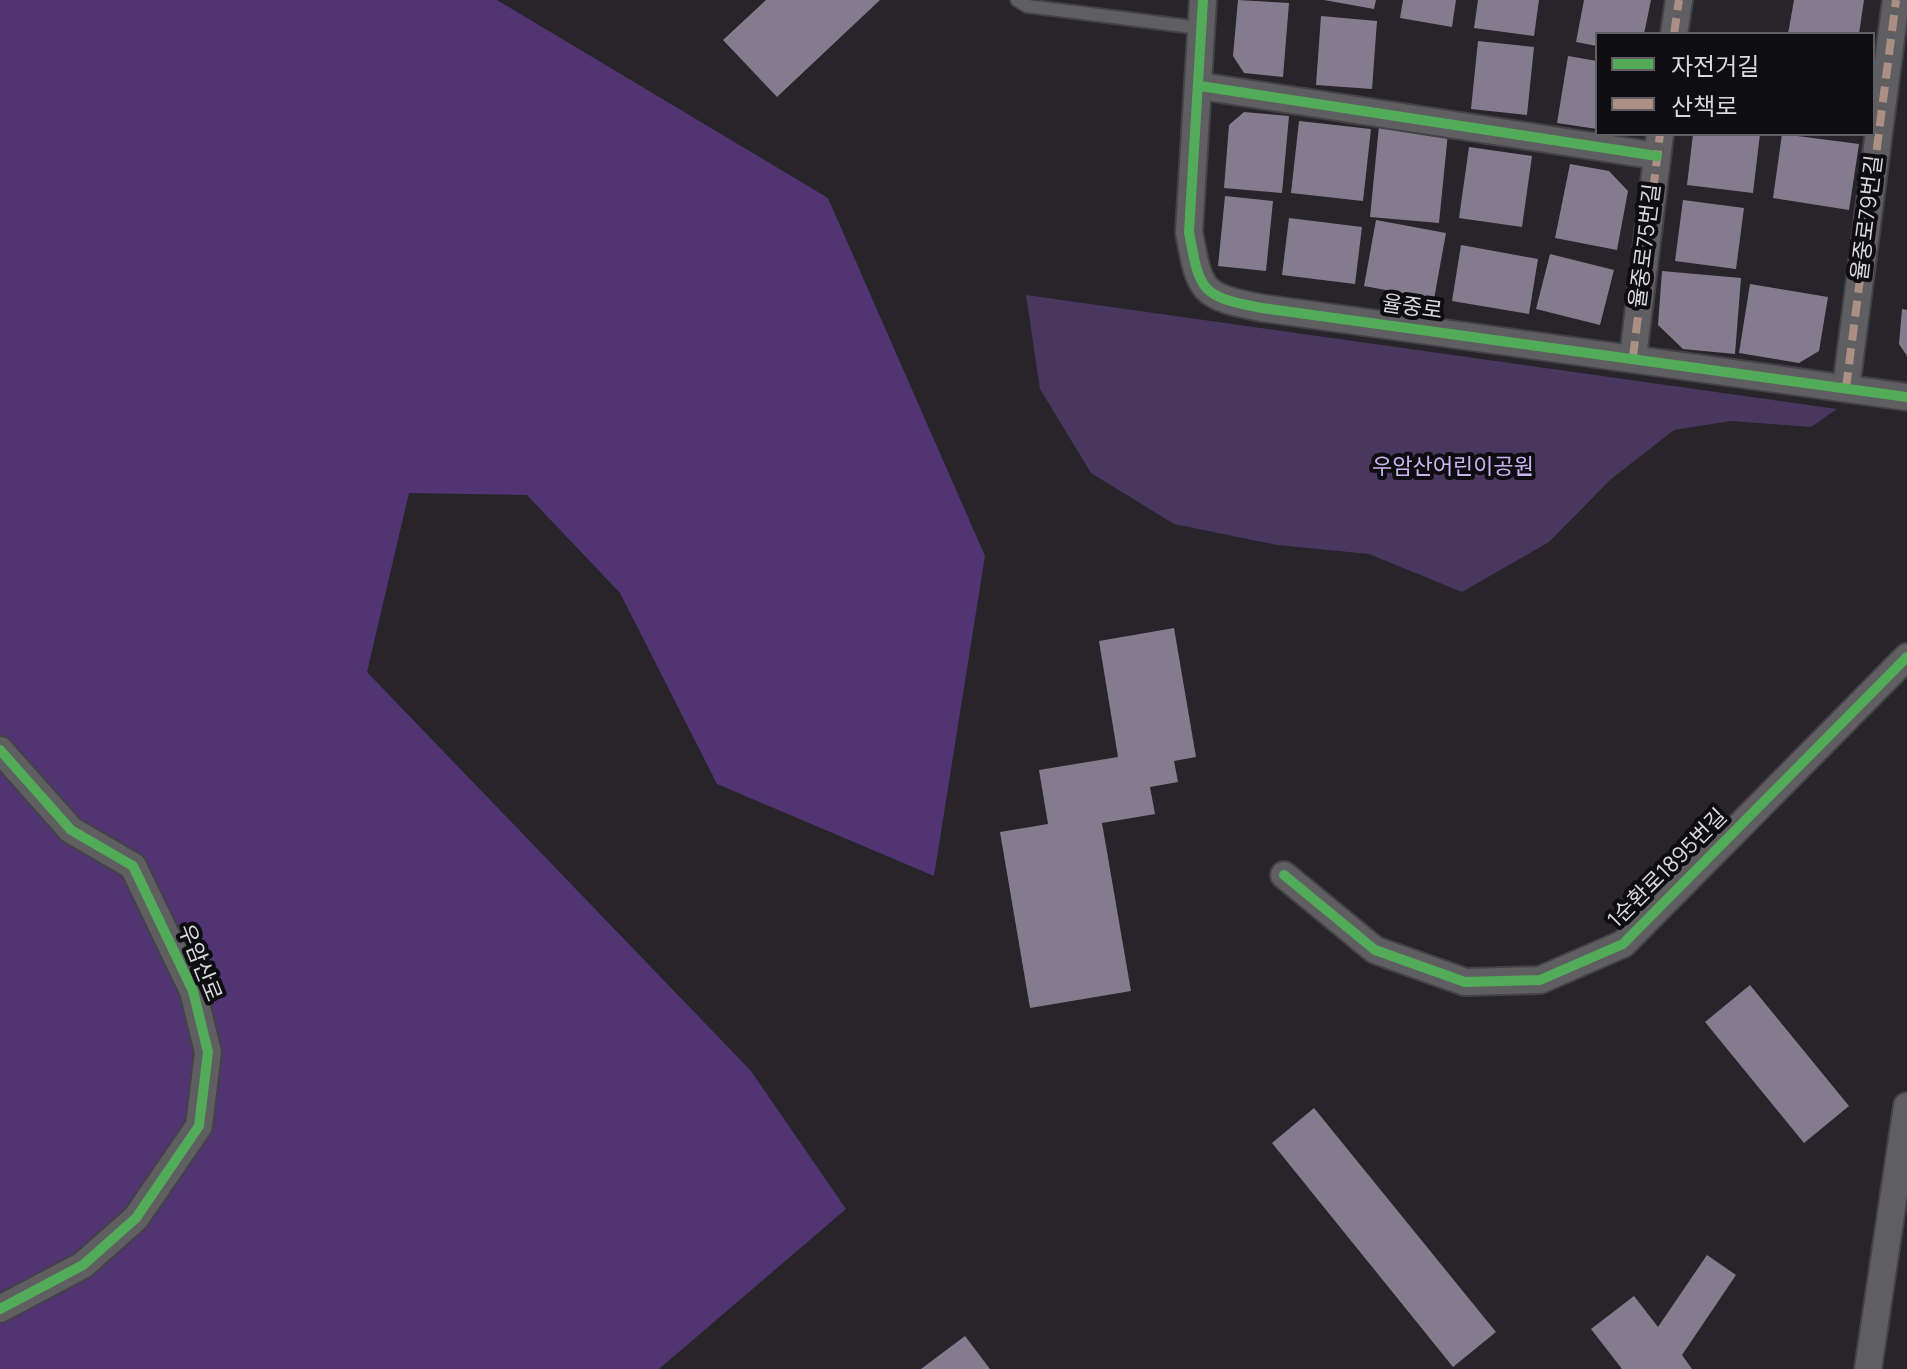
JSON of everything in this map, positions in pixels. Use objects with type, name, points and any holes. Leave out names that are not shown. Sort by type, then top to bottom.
[{"type":"street","name":"율중로","points":[[1203,0],[1189,232],[1196,270],[1207,292],[1225,301],[1262,308],[1907,397]]},
{"type":"street","points":[[1674,32],[1679,0]]},
{"type":"street","name":"율중로79번길","points":[[1846,388],[1896,0]]},
{"type":"street","points":[[1200,86],[1659,145]]},
{"type":"street","name":"율중로75번길","points":[[1633,357],[1659,145]]},
{"type":"street","name":"1순환로1895번길","points":[[1284,875],[1375,950],[1465,982],[1540,980],[1623,944],[1907,657]]},
{"type":"street","name":"우암산로","points":[[0,750],[71,830],[133,866],[193,991],[208,1052],[199,1126],[136,1218],[83,1265],[0,1309]]},
{"type":"street","points":[[1868,1369],[1907,1106]]},
{"type":"lane","points":[[1017,0],[1027,6],[1200,28]]},
{"type":"green space","name":"우암산어린이공원","points":[[1026,295],[1837,409],[1811,427],[1731,421],[1674,430],[1610,480],[1549,542],[1462,592],[1369,554],[1277,545],[1174,524],[1091,473],[1040,389]]},
{"type":"shaded area","points":[[0,0],[497,0],[828,198],[985,556],[934,876],[717,784],[620,593],[527,495],[409,493],[367,672],[751,1071],[846,1209],[659,1369],[0,1369]]},
{"type":"building","points":[[766,0],[880,0],[777,97],[723,40]]},
{"type":"building","points":[[1238,0],[1289,3],[1283,77],[1244,73],[1233,56]]},
{"type":"building","points":[[1324,0],[1376,0],[1374,9]]},
{"type":"building","points":[[1403,0],[1456,0],[1452,27],[1400,18]]},
{"type":"building","points":[[1478,0],[1539,0],[1534,36],[1474,28]]},
{"type":"building","points":[[1584,0],[1651,0],[1644,32],[1595,32],[1595,46],[1576,42]]},
{"type":"building","points":[[1794,0],[1864,0],[1859,32],[1788,32]]},
{"type":"building","points":[[1321,16],[1377,21],[1372,89],[1316,85]]},
{"type":"building","points":[[1478,41],[1534,47],[1527,115],[1471,109]]},
{"type":"building","points":[[1568,56],[1595,61],[1595,129],[1557,123]]},
{"type":"building","points":[[1244,112],[1289,116],[1282,193],[1224,188],[1229,125]]},
{"type":"building","points":[[1299,121],[1371,129],[1363,201],[1291,193]]},
{"type":"building","points":[[1379,126],[1448,133],[1439,223],[1370,217]]},
{"type":"building","points":[[1693,136],[1760,136],[1753,193],[1687,185]]},
{"type":"building","points":[[1782,136],[1859,144],[1849,210],[1773,198]]},
{"type":"building","points":[[1469,147],[1532,156],[1522,227],[1459,218]]},
{"type":"building","points":[[1570,164],[1609,171],[1628,191],[1617,250],[1555,238]]},
{"type":"building","points":[[1225,196],[1273,201],[1266,271],[1218,266]]},
{"type":"building","points":[[1683,200],[1744,208],[1736,269],[1675,261]]},
{"type":"building","points":[[1289,218],[1362,227],[1355,284],[1282,275]]},
{"type":"building","points":[[1376,220],[1446,233],[1434,299],[1364,286]]},
{"type":"building","points":[[1461,245],[1538,259],[1529,314],[1452,301]]},
{"type":"building","points":[[1550,254],[1614,270],[1600,325],[1536,309]]},
{"type":"building","points":[[1662,271],[1741,278],[1735,354],[1683,349],[1658,325]]},
{"type":"building","points":[[1750,284],[1828,297],[1819,351],[1799,363],[1739,353]]},
{"type":"building","points":[[1902,309],[1907,310],[1907,356],[1899,344]]},
{"type":"building","points":[[1174,628],[1196,757],[1174,761],[1178,782],[1150,787],[1155,814],[1102,823],[1131,991],[1030,1008],[1000,832],[1048,824],[1039,770],[1118,757],[1099,641]]},
{"type":"building","points":[[1750,985],[1849,1106],[1804,1143],[1705,1022]]},
{"type":"building","points":[[1314,1108],[1496,1332],[1453,1367],[1272,1143]]},
{"type":"building","points":[[1707,1255],[1736,1275],[1682,1355],[1692,1369],[1622,1369],[1591,1329],[1634,1296],[1658,1327]]},
{"type":"building","points":[[965,1336],[990,1369],[921,1369]]},
{"type":"marked path","points":[[1674,32],[1679,0]]},
{"type":"marked path","points":[[1846,388],[1896,0]]},
{"type":"marked path","points":[[1633,357],[1660,136]]},
{"type":"cycle path","points":[[1203,0],[1189,232],[1196,268],[1201,280],[1215,295],[1262,308],[1907,397]]},
{"type":"cycle path","points":[[1200,86],[1657,156]]},
{"type":"cycle path","points":[[1284,875],[1375,950],[1465,982],[1540,980],[1623,944],[1907,657]]},
{"type":"cycle path","points":[[0,750],[71,830],[133,866],[193,991],[208,1052],[199,1126],[136,1218],[83,1265],[0,1309]]}]
